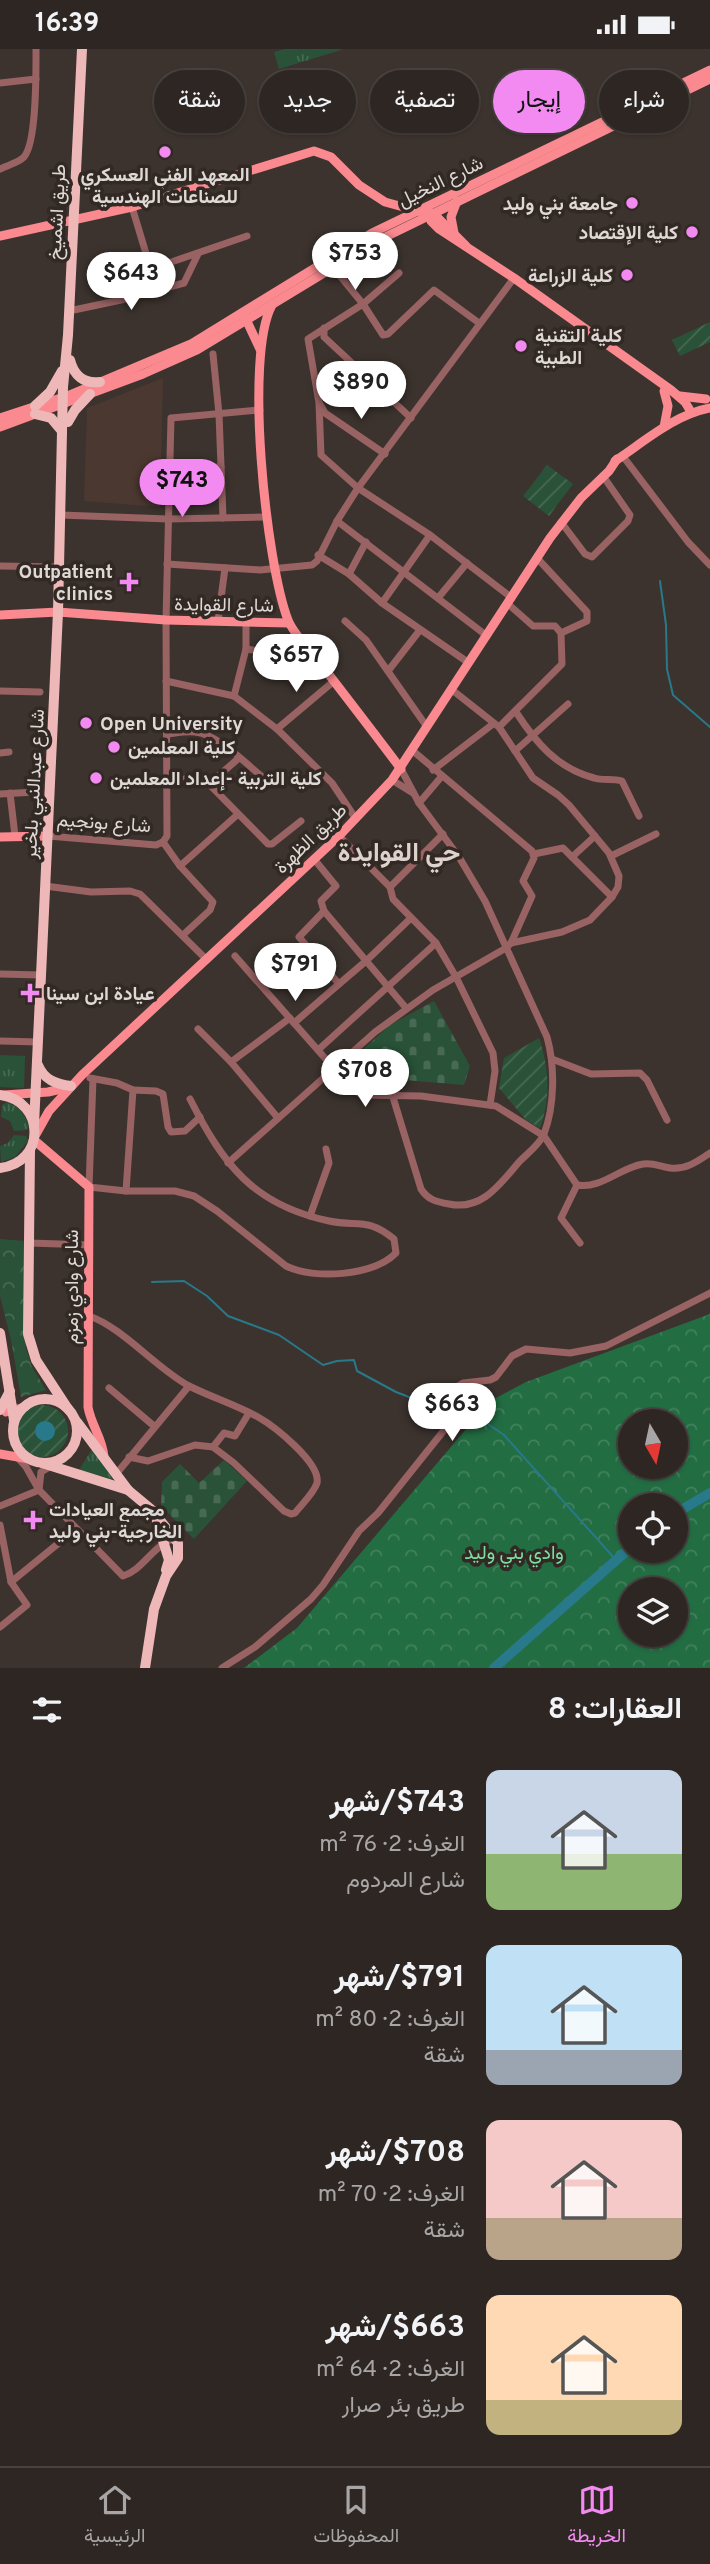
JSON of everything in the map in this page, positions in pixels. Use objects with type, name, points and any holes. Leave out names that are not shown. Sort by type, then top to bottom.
[{"type":"highway","name":"طريق اشميخ","points":[[66,400],[82,49]]},
{"type":"highway","points":[[90,394],[75,409],[65,426],[35,410],[56,384],[67,363],[80,378],[93,383],[100,382]]},
{"type":"highway","name":"شارع عبدالنبي بلخير","points":[[33,1142],[66,400]]},
{"type":"highway","points":[[38,1064],[51,1081],[71,1086]]},
{"type":"highway","points":[[1,1095],[23,1105],[34,1125]]},
{"type":"highway","points":[[0,1168],[18,1162],[33,1142]]},
{"type":"highway","points":[[33,1142],[29,1343],[36,1360],[71,1413],[128,1490],[152,1510],[179,1546],[150,1622],[145,1668]]},
{"type":"highway","points":[[0,1333],[10,1391],[19,1408],[15,1422],[15,1442],[20,1451],[29,1459],[128,1490]]},
{"type":"highway","points":[[0,1412],[10,1391]]},
{"type":"highway","points":[[19,1408],[49,1399],[71,1413],[77,1435],[73,1447],[60,1459],[47,1464]]},
{"type":"highway","points":[[152,1510],[163,1542],[173,1557]]},
{"type":"main road","name":"شارع النخيل","points":[[66,400],[100,382],[191,344],[273,303],[430,210],[710,70]]},
{"type":"main road","name":"شارع النخيل","points":[[0,418],[90,394],[181,358],[231,331],[248,314],[345,248],[418,211],[457,201],[710,79]]},
{"type":"main road","points":[[0,236],[132,207],[314,152],[327,155],[359,185],[384,202],[418,211]]},
{"type":"main road","points":[[454,233],[451,217],[457,201]]},
{"type":"main road","points":[[430,210],[436,227]]},
{"type":"main road","points":[[430,210],[466,246]]},
{"type":"main road","points":[[408,224],[422,222],[436,227],[466,246],[678,395],[695,410]]},
{"type":"main road","points":[[273,303],[259,341],[265,517],[274,569],[289,623]]},
{"type":"main road","points":[[248,314],[259,341]]},
{"type":"main road","points":[[231,331],[245,332],[259,341]]},
{"type":"main road","points":[[657,382],[664,391],[695,410]]},
{"type":"main road","points":[[664,391],[668,406],[664,427]]},
{"type":"main road","points":[[678,395],[709,401]]},
{"type":"main road","name":"طريق الظهرة","points":[[33,1142],[49,1111],[71,1086],[339,836],[392,780],[579,494],[606,467],[664,427],[709,401]]},
{"type":"main road","name":"شارع النخيل","points":[[0,427],[35,410]]},
{"type":"main road","name":"طريق الظهرة","points":[[561,522],[620,457]]},
{"type":"main road","name":"شارع القوايدة","points":[[0,617],[58,611],[166,620],[289,623],[401,769]]},
{"type":"main road","name":"شارع بونجيم","points":[[0,837],[48,836]]},
{"type":"main road","points":[[1,1095],[36,1094],[71,1086]]},
{"type":"main road","points":[[33,1142],[89,1187]]},
{"type":"main road","name":"شارع وادي زمزم","points":[[89,1187],[88,1407],[103,1446],[104,1457]]},
{"type":"main road","points":[[0,1412],[19,1408]]},
{"type":"main road","points":[[0,1454],[29,1459]]},
{"type":"street","points":[[0,169],[17,162],[27,152],[36,99],[36,49]]},
{"type":"street","points":[[0,83],[36,79]]},
{"type":"street","points":[[132,207],[157,290]]},
{"type":"street","points":[[151,269],[247,236]]},
{"type":"street","points":[[69,310],[186,282],[198,254]]},
{"type":"street","points":[[332,266],[363,304],[383,335],[388,334],[434,290],[479,323]]},
{"type":"street","points":[[399,273],[363,304],[308,339],[319,403],[321,455],[358,488],[467,562],[510,601],[533,627],[555,626],[561,633],[562,664],[533,691],[516,712],[433,770]]},
{"type":"street","points":[[167,564],[274,569],[307,567],[315,563],[358,488],[514,278]]},
{"type":"street","points":[[324,328],[324,337],[411,418]]},
{"type":"street","points":[[213,354],[219,414],[223,519]]},
{"type":"street","points":[[319,403],[325,413],[385,454]]},
{"type":"street","points":[[183,935],[210,910],[213,902],[180,866],[163,842],[167,836],[166,620],[171,418],[260,410]]},
{"type":"street","points":[[620,457],[688,542],[710,565]]},
{"type":"street","points":[[170,469],[221,467]]},
{"type":"street","points":[[561,522],[586,554],[592,557],[628,521],[630,515],[603,476]]},
{"type":"street","points":[[61,515],[168,519],[265,517]]},
{"type":"street","points":[[337,521],[487,636]]},
{"type":"street","points":[[382,603],[429,535]]},
{"type":"street","points":[[349,574],[366,543]]},
{"type":"street","points":[[318,555],[349,574],[382,603],[468,663]]},
{"type":"street","points":[[537,558],[587,613],[587,621],[561,633]]},
{"type":"street","points":[[438,598],[467,562]]},
{"type":"street","points":[[0,566],[60,567]]},
{"type":"street","points":[[218,621],[225,568]]},
{"type":"street","points":[[345,621],[366,641],[427,727]]},
{"type":"street","points":[[234,696],[246,649],[246,622]]},
{"type":"street","points":[[388,671],[420,630]]},
{"type":"street","points":[[246,649],[272,653],[289,677]]},
{"type":"street","points":[[166,681],[234,696],[276,729],[331,783],[356,819]]},
{"type":"street","points":[[276,729],[334,681]]},
{"type":"street","points":[[228,1163],[266,1132],[334,1067],[406,1008],[509,946],[590,920],[618,887],[619,876],[611,856],[595,836],[558,795],[533,778],[496,725],[452,689]]},
{"type":"street","points":[[0,691],[40,692]]},
{"type":"street","points":[[515,751],[568,704]]},
{"type":"street","points":[[516,712],[533,737],[560,764],[600,780],[622,781],[639,816]]},
{"type":"street","points":[[167,734],[195,732],[206,735],[225,745],[265,779]]},
{"type":"street","points":[[413,751],[534,854]]},
{"type":"street","points":[[0,753],[9,752]]},
{"type":"street","points":[[209,784],[239,758]]},
{"type":"street","points":[[392,1094],[421,1189],[426,1196],[443,1203],[467,1205],[486,1197],[505,1180],[544,1136],[552,1086],[552,1059],[547,1037],[509,946],[479,890],[413,794],[401,769]]},
{"type":"street","points":[[419,803],[442,776]]},
{"type":"street","points":[[166,781],[196,778],[209,784],[237,815],[270,845],[301,821]]},
{"type":"street","points":[[392,780],[413,794]]},
{"type":"street","points":[[0,795],[36,792]]},
{"type":"street","points":[[10,793],[15,837]]},
{"type":"street","points":[[180,866],[237,815]]},
{"type":"street","points":[[390,887],[443,834]]},
{"type":"street","points":[[611,856],[656,834]]},
{"type":"street","name":"شارع بونجيم","points":[[48,836],[156,845],[163,842]]},
{"type":"street","points":[[339,836],[390,887],[393,899],[436,943],[457,977],[493,1053],[495,1071],[490,1104]]},
{"type":"street","points":[[572,857],[595,836]]},
{"type":"street","points":[[534,854],[563,848],[612,897]]},
{"type":"street","points":[[509,946],[532,896],[523,881],[534,854]]},
{"type":"street","points":[[314,859],[336,886],[321,901],[324,911],[406,1008]]},
{"type":"street","points":[[45,886],[91,892],[135,892],[207,960]]},
{"type":"street","points":[[324,911],[299,937],[339,984]]},
{"type":"street","points":[[231,1062],[292,1021],[339,984],[411,918]]},
{"type":"street","points":[[318,1050],[436,943]]},
{"type":"street","points":[[235,956],[358,1094],[392,1094],[490,1104],[544,1136],[577,1185],[588,1187],[598,1184],[641,1164],[682,1168],[710,1153]]},
{"type":"street","points":[[0,974],[41,975]]},
{"type":"street","points":[[198,1029],[231,1062],[278,1118]]},
{"type":"street","points":[[0,1041],[39,1042]]},
{"type":"street","points":[[552,1059],[591,1074],[635,1071],[640,1073],[647,1080],[667,1120]]},
{"type":"street","points":[[82,1075],[134,1090],[163,1094],[167,1127],[171,1132],[186,1131],[200,1117]]},
{"type":"street","points":[[93,1079],[89,1187],[126,1191],[175,1191],[194,1196],[286,1266],[298,1270],[336,1274],[361,1272],[396,1253],[394,1238],[379,1227],[368,1223],[339,1223],[310,1216],[279,1203],[239,1174],[228,1163],[190,1099]]},
{"type":"street","points":[[126,1191],[134,1090]]},
{"type":"street","points":[[310,1216],[329,1163],[326,1149]]},
{"type":"street","points":[[577,1185],[561,1218],[580,1243]]},
{"type":"street","points":[[30,1243],[89,1245]]},
{"type":"street","points":[[222,1668],[255,1647],[323,1585],[359,1531],[378,1513],[445,1429],[448,1397],[455,1388],[463,1383],[496,1377],[518,1351],[536,1349],[570,1353],[606,1346],[710,1293]]},
{"type":"street","points":[[89,1317],[108,1326],[167,1374],[250,1413],[283,1436],[313,1464],[316,1470],[316,1486],[295,1513],[291,1514],[284,1511],[234,1463],[213,1447],[195,1445],[148,1461],[129,1457]]},
{"type":"street","points":[[117,1473],[188,1386]]},
{"type":"street","points":[[108,1388],[154,1426]]},
{"type":"street","points":[[213,1447],[224,1433],[236,1436],[250,1413]]},
{"type":"street","points":[[16,1457],[26,1467],[39,1490],[123,1576],[130,1574],[163,1542],[175,1538]]},
{"type":"street","points":[[39,1490],[41,1472],[47,1464]]},
{"type":"street","points":[[0,1506],[39,1490]]},
{"type":"street","points":[[0,1525],[3,1568],[27,1605],[0,1627]]},
{"type":"street","points":[[10,1582],[76,1529]]},
{"type":"street","points":[[150,1555],[173,1557]]},
{"type":"shaded area","points":[[163,378],[160,507],[84,501],[87,408]]},
{"type":"green space","points":[[285,49],[341,50],[279,69],[274,52]]},
{"type":"green space","points":[[710,322],[710,342],[680,356],[672,340]]},
{"type":"green space","points":[[547,465],[573,484],[549,516],[523,496]]},
{"type":"green space","points":[[434,1001],[470,1066],[464,1085],[374,1080],[363,1077],[348,1063],[390,1025]]},
{"type":"green space","points":[[539,1038],[547,1083],[546,1106],[540,1128],[526,1120],[499,1088],[504,1058]]},
{"type":"green space","points":[[0,1055],[25,1056],[24,1088],[0,1087]]},
{"type":"green space","points":[[6,1102],[21,1111],[29,1126],[27,1130],[14,1131],[10,1121],[1,1117],[2,1105]]},
{"type":"green space","points":[[14,1135],[26,1136],[28,1141],[15,1157],[1,1162],[0,1146],[8,1143]]},
{"type":"green space","points":[[0,1239],[24,1241],[26,1348],[31,1365],[46,1390],[21,1397],[0,1296]]},
{"type":"green space","name":"وادي بني وليد","points":[[710,1314],[710,1668],[244,1668],[297,1628],[490,1401],[526,1382]]},
{"type":"green space","points":[[42,1405],[52,1407],[60,1413],[66,1421],[66,1441],[60,1449],[52,1455],[42,1457],[32,1455],[24,1449],[18,1441],[16,1431],[18,1421],[24,1413],[32,1407]]},
{"type":"green space","points":[[92,1449],[116,1480],[79,1470]]},
{"type":"green space","points":[[224,1460],[247,1481],[194,1539],[161,1506],[162,1482],[180,1464],[199,1483]]},
{"type":"water","points":[[45,1421],[52,1424],[55,1431],[52,1438],[45,1441],[38,1438],[35,1431],[38,1424]]},
{"type":"waterway","points":[[660,581],[666,625],[667,669],[673,695],[710,727]]},
{"type":"waterway","points":[[152,1282],[184,1281],[207,1296],[228,1316],[279,1335],[323,1365],[354,1360],[357,1371],[396,1392],[422,1402],[445,1397]]},
{"type":"waterway","points":[[450,1398],[504,1435],[616,1560]]},
{"type":"waterway","name":"وادي بني وليد","points":[[688,1506],[710,1493]]},
{"type":"waterway","name":"وادي بني وليد","points":[[494,1668],[618,1559]]},
{"type":"place","name":"المعهد الفني العسكري للصناعات الهندسية","points":[[165,152]]},
{"type":"place","name":"جامعة بني وليد","points":[[632,203]]},
{"type":"place","name":"كلية الإقتصاد","points":[[692,232]]},
{"type":"place","name":"كلية الزراعة","points":[[627,275]]},
{"type":"place","name":"كلية التقنية الطبية","points":[[521,346]]},
{"type":"place","name":"Outpatient clinics","points":[[129,582]]},
{"type":"place","name":"Open University","points":[[86,723]]},
{"type":"place","name":"كلية المعلمين","points":[[114,747]]},
{"type":"place","name":"كلية التربية -إعداد المعلمين","points":[[96,778]]},
{"type":"place","name":"عيادة ابن سينا","points":[[30,993]]},
{"type":"place","name":"مجمع العيادات الخارجية-بني وليد","points":[[33,1520]]},
{"type":"district","name":"حي القوايدة","points":[[399,852]]}]
